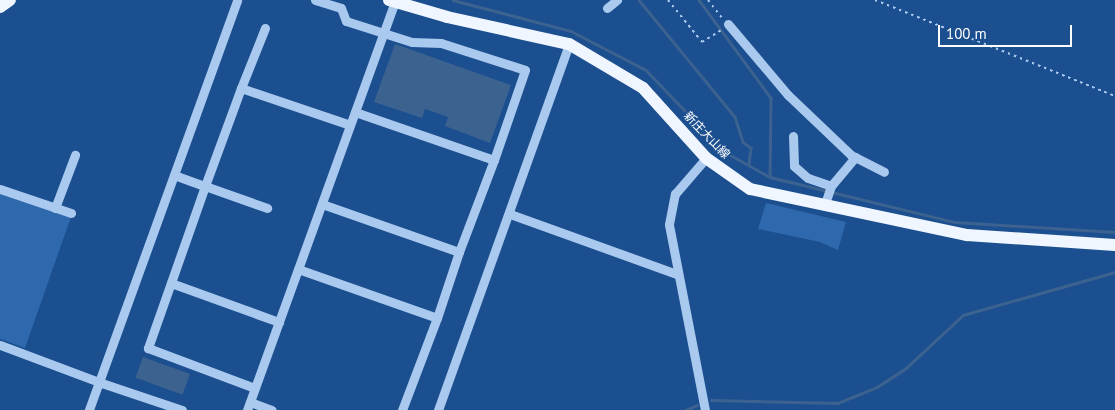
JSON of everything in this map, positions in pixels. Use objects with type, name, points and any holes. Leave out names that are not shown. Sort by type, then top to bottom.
[{"type":"main road","points":[[0,7],[10,0]]},
{"type":"main road","name":"新庄大山線","points":[[392,1],[447,17],[569,44],[643,88],[706,158],[750,189],[967,235],[1115,245]]},
{"type":"street","points":[[89,410],[237,0]]},
{"type":"street","points":[[315,0],[341,8],[346,21],[412,42],[441,43],[525,70],[437,318],[402,410]]},
{"type":"street","points":[[607,8],[617,0]]},
{"type":"street","points":[[272,410],[248,406],[384,33],[392,1]]},
{"type":"street","points":[[728,24],[788,95],[854,157],[884,172]]},
{"type":"street","points":[[255,388],[148,348],[205,186],[265,28]]},
{"type":"street","points":[[438,410],[510,214],[569,44]]},
{"type":"street","points":[[241,88],[350,125]]},
{"type":"street","points":[[355,112],[494,160]]},
{"type":"street","points":[[794,136],[794,166],[808,178],[831,186]]},
{"type":"street","points":[[55,208],[75,155]]},
{"type":"street","points":[[824,206],[831,186],[854,157]]},
{"type":"street","points":[[705,410],[677,274],[670,224],[671,208],[675,194],[706,158]]},
{"type":"street","points":[[174,175],[268,208]]},
{"type":"street","points":[[0,189],[71,213]]},
{"type":"street","points":[[322,204],[459,252]]},
{"type":"street","points":[[510,214],[677,274]]},
{"type":"street","points":[[298,268],[437,318]]},
{"type":"street","points":[[171,283],[279,322]]},
{"type":"street","points":[[0,346],[182,410]]},
{"type":"path","points":[[668,0],[702,42],[728,24],[708,0]]},
{"type":"path","points":[[875,0],[1115,96]]},
{"type":"shaded area","points":[[395,44],[511,85],[490,143],[445,126],[448,117],[425,109],[422,118],[374,102]]},
{"type":"shaded area","points":[[0,193],[71,217],[25,348],[0,339]]},
{"type":"shaded area","points":[[766,203],[846,222],[838,250],[820,242],[758,229]]},
{"type":"shaded area","points":[[143,357],[190,374],[182,395],[135,378]]},
{"type":"waterway","points":[[453,0],[571,31],[646,70],[725,152],[770,177],[955,222],[1115,232]]},
{"type":"waterway","points":[[639,0],[735,117],[743,142],[751,148],[749,165]]},
{"type":"waterway","points":[[699,0],[771,98],[770,177]]},
{"type":"waterway","points":[[711,400],[838,403],[877,387],[906,368],[963,315],[1115,272]]},
{"type":"waterway","points":[[686,410],[697,405]]}]
